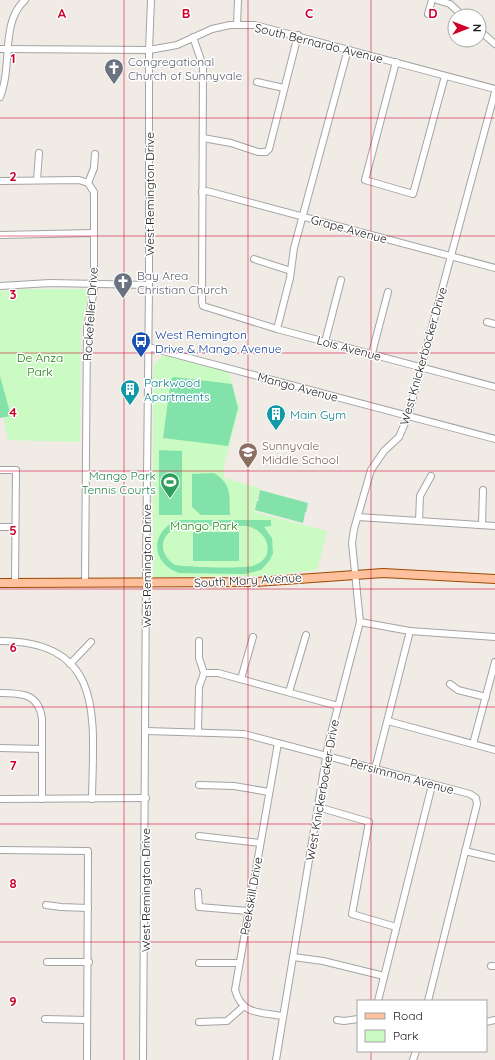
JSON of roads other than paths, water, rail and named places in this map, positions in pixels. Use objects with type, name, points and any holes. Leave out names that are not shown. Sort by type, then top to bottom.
[{"type":"main road","name":"South Mary Avenue","points":[[0,583],[256,582],[355,574],[418,574],[495,579]]},
{"type":"street","points":[[0,97],[4,82],[2,50],[8,22],[14,12],[26,0]]},
{"type":"street","name":"West Remington Drive","points":[[143,1060],[146,798],[145,583],[149,285],[149,50],[151,0]]},
{"type":"street","points":[[236,25],[238,0]]},
{"type":"street","points":[[428,14],[432,0]]},
{"type":"street","points":[[437,0],[450,4],[454,8]]},
{"type":"street","name":"South Bernardo Avenue","points":[[2,50],[149,50],[177,45],[212,29],[236,25],[266,27],[495,90]]},
{"type":"street","points":[[203,138],[231,143],[258,152],[266,152],[269,149],[298,36]]},
{"type":"street","points":[[193,37],[203,66],[202,192]]},
{"type":"street","points":[[487,37],[495,44]]},
{"type":"street","points":[[277,329],[302,216],[348,49]]},
{"type":"street","points":[[396,62],[365,180],[413,194],[445,76]]},
{"type":"street","points":[[257,82],[284,88]]},
{"type":"street","name":"West Knickerbocker Drive","points":[[276,1060],[282,1016],[327,755],[360,622],[352,543],[371,470],[384,451],[399,437],[408,416],[495,90]]},
{"type":"street","points":[[37,180],[38,153]]},
{"type":"street","points":[[0,181],[78,180],[88,183],[94,168],[95,154]]},
{"type":"street","name":"Rockefeller Drive","points":[[85,583],[87,327],[94,284],[94,192],[88,183]]},
{"type":"street","name":"Grape Avenue","points":[[202,192],[207,191],[495,268]]},
{"type":"street","name":"Lois Avenue","points":[[202,192],[203,306],[277,329],[372,353],[495,387]]},
{"type":"street","points":[[0,235],[94,233]]},
{"type":"street","points":[[254,259],[291,271]]},
{"type":"street","points":[[325,342],[341,280]]},
{"type":"street","points":[[0,286],[50,283],[149,285]]},
{"type":"street","points":[[372,353],[388,292]]},
{"type":"street","points":[[487,322],[495,324]]},
{"type":"street","name":"Mango Avenue","points":[[148,347],[495,439]]},
{"type":"street","points":[[0,470],[16,470],[15,584]]},
{"type":"street","points":[[419,521],[420,496],[431,476]]},
{"type":"street","points":[[482,525],[483,490]]},
{"type":"street","points":[[358,517],[495,526]]},
{"type":"street","points":[[0,527],[15,527]]},
{"type":"street","points":[[360,622],[410,631],[495,637]]},
{"type":"street","points":[[375,769],[410,631]]},
{"type":"street","points":[[289,692],[306,635]]},
{"type":"street","points":[[241,679],[253,637]]},
{"type":"street","points":[[0,641],[18,641],[37,645],[56,653],[70,664],[85,686],[92,711],[92,799]]},
{"type":"street","points":[[198,732],[199,687],[204,673],[199,658],[199,641]]},
{"type":"street","points":[[70,664],[91,642]]},
{"type":"street","points":[[473,744],[495,662]]},
{"type":"street","points":[[204,673],[218,673],[338,706]]},
{"type":"street","points":[[450,684],[458,690],[486,698]]},
{"type":"street","points":[[0,693],[22,694],[32,699],[38,706],[42,719],[42,799]]},
{"type":"street","points":[[388,721],[495,750]]},
{"type":"street","name":"Persimmon Avenue","points":[[146,731],[244,734],[470,794],[476,798],[477,804],[465,851]]},
{"type":"street","name":"Peekskill Drive","points":[[243,1007],[238,1001],[235,990],[278,743]]},
{"type":"street","points":[[0,748],[42,749]]},
{"type":"street","points":[[199,785],[234,786],[269,792]]},
{"type":"street","points":[[378,1000],[432,785]]},
{"type":"street","points":[[0,799],[146,798]]},
{"type":"street","points":[[318,807],[369,822],[352,914],[396,927]]},
{"type":"street","points":[[199,836],[260,843]]},
{"type":"street","points":[[0,850],[88,851],[89,962],[87,1060]]},
{"type":"street","points":[[428,1000],[465,851],[495,858]]},
{"type":"street","points":[[198,892],[199,907],[248,911]]},
{"type":"street","points":[[46,905],[88,908]]},
{"type":"street","points":[[293,957],[323,961],[384,976]]},
{"type":"street","points":[[47,962],[89,962]]},
{"type":"street","points":[[199,963],[239,963]]},
{"type":"street","points":[[199,1022],[227,1021],[243,1007],[254,1011],[282,1016]]},
{"type":"street","points":[[45,1019],[88,1020]]},
{"type":"street","points":[[337,1020],[344,1021],[357,1019]]},
{"type":"place","name":"Congregational Church of Sunnyvale","points":[[114,85]]},
{"type":"place","name":"Bay Area Christian Church","points":[[123,299]]},
{"type":"place","name":"West Remington Drive & Mango Avenue","points":[[141,358]]},
{"type":"place","name":"Parkwood Apartments","points":[[130,406]]},
{"type":"place","name":"Main Gym","points":[[276,431]]},
{"type":"place","name":"Sunnyvale Middle School","points":[[248,469]]},
{"type":"place","name":"Mango Park Tennis Courts","points":[[170,499]]},
{"type":"park label","name":"De Anza Park","points":[[40,364]]},
{"type":"park label","name":"Mango Park","points":[[204,525]]}]
